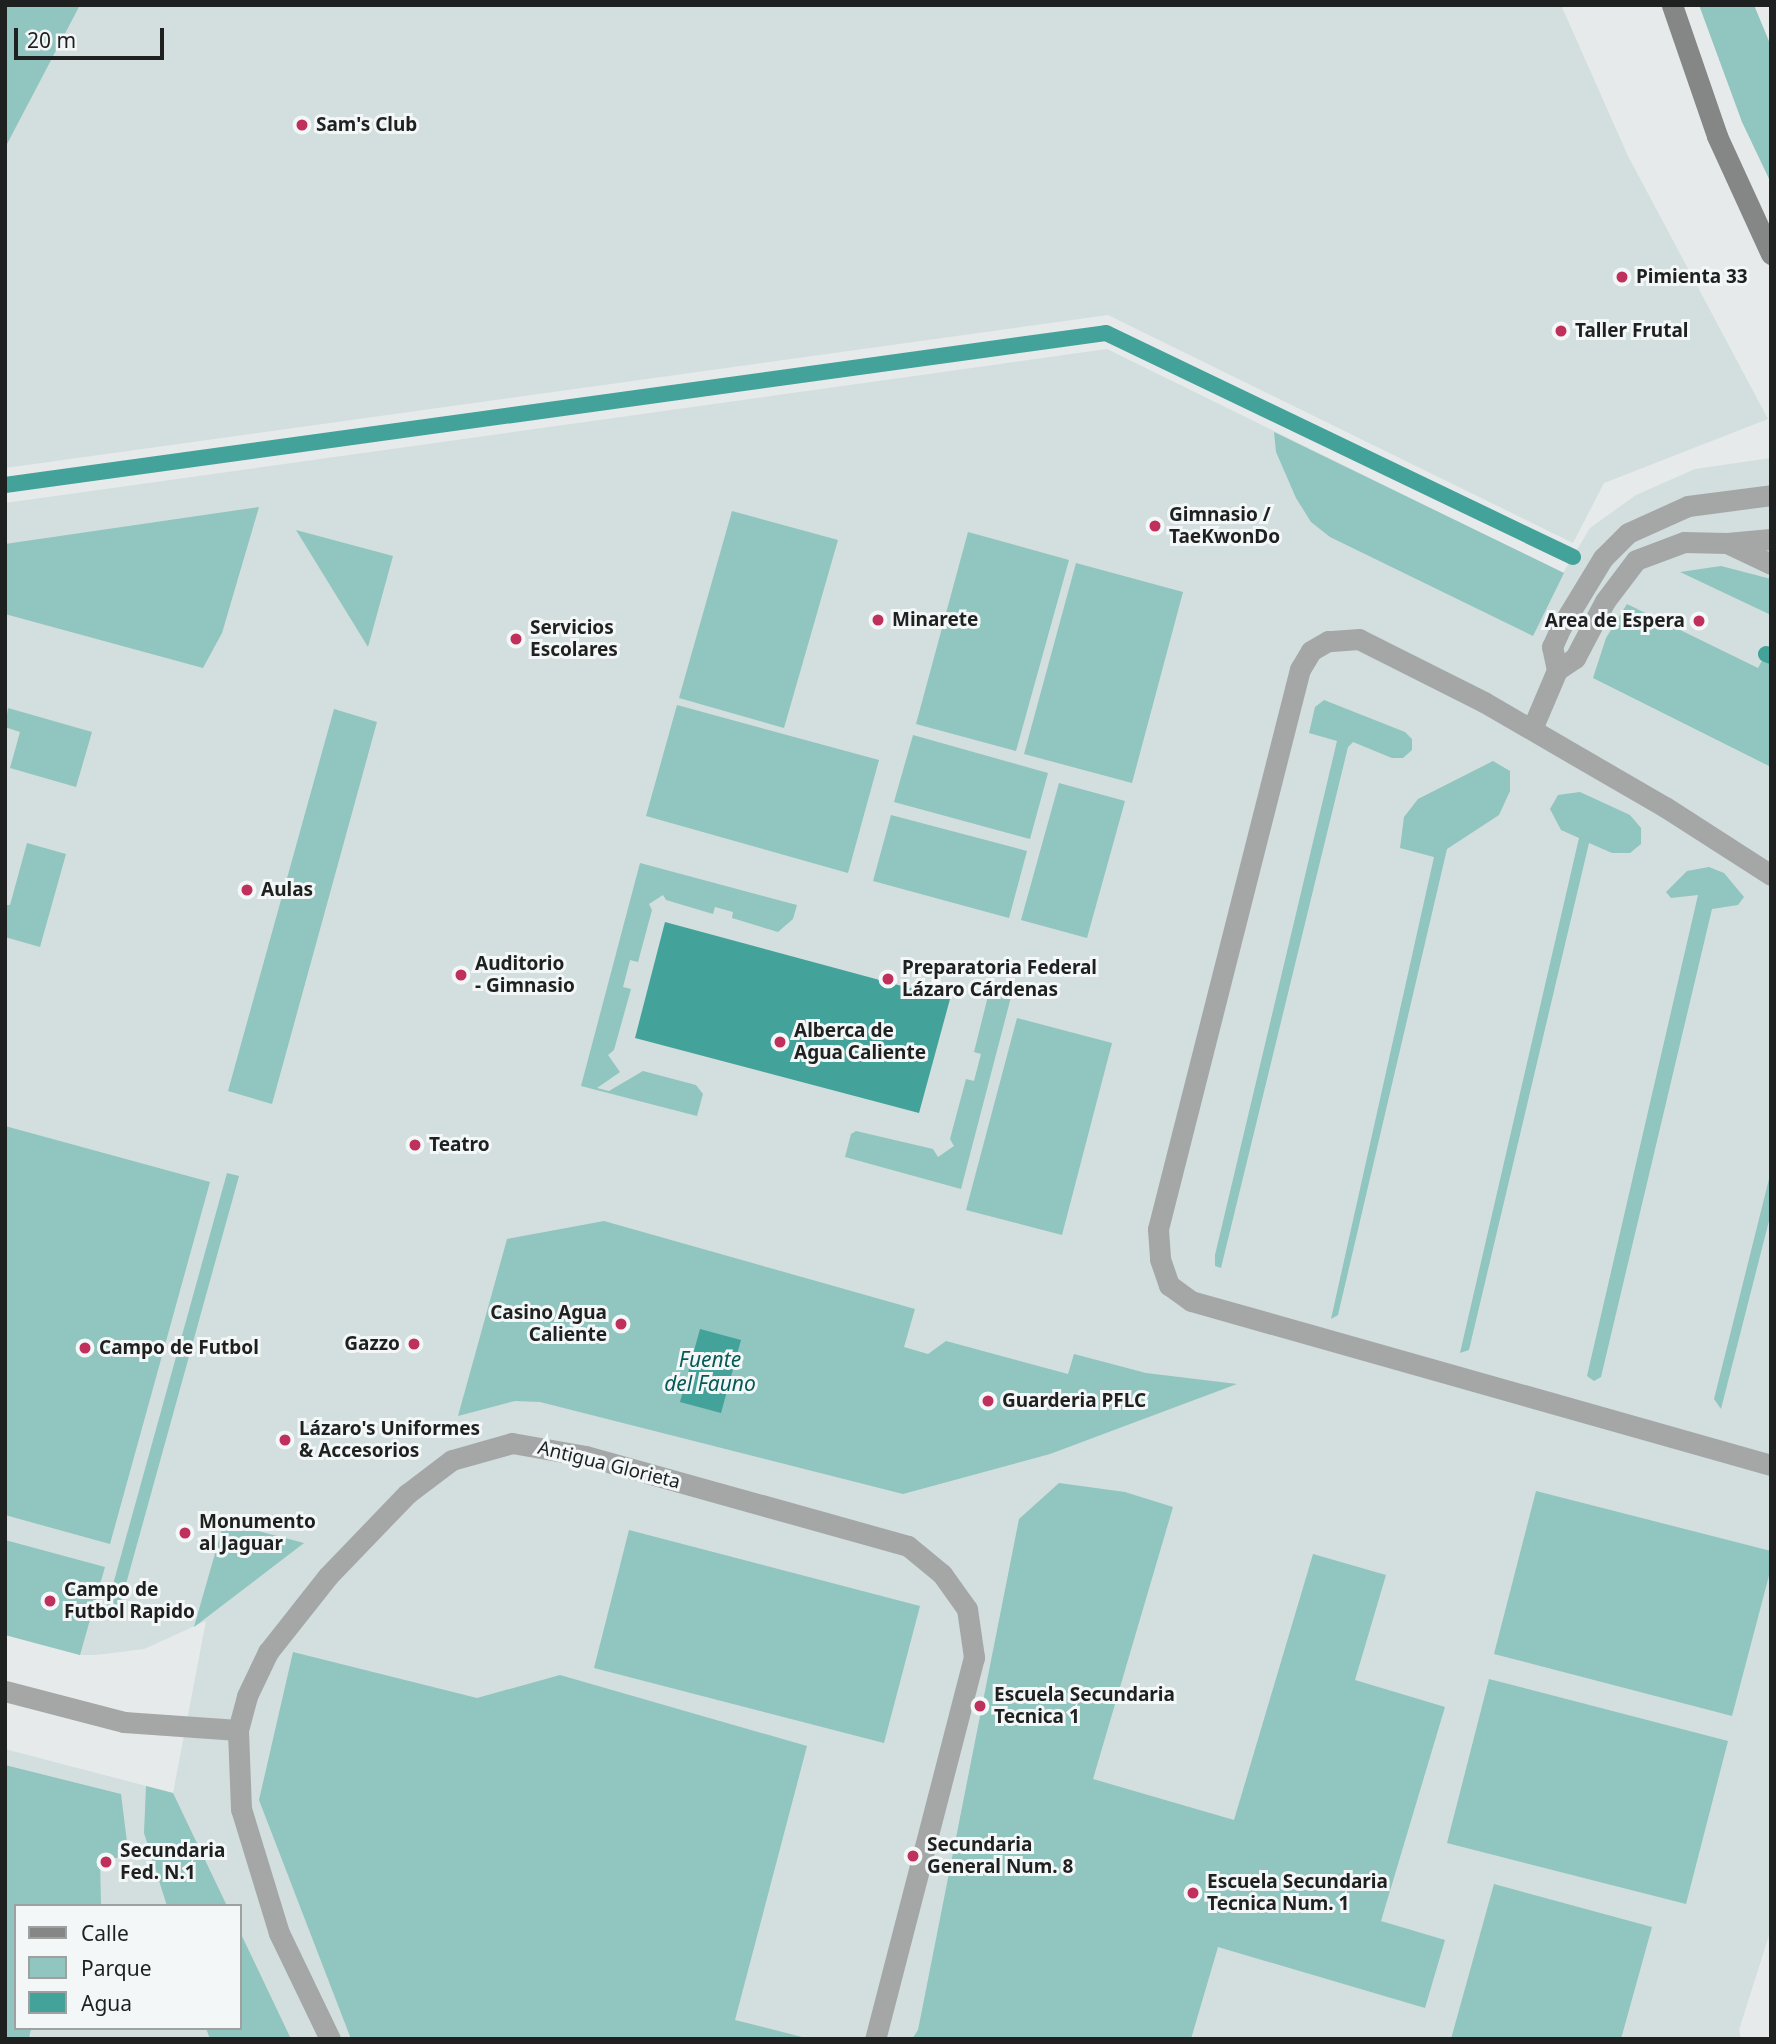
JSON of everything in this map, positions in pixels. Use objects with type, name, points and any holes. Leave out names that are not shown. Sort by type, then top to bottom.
[{"type":"main road","points":[[1672,5],[1717,136],[1771,254]]},
{"type":"street","points":[[1557,670],[1552,647],[1560,627],[1603,558],[1628,533],[1688,506],[1771,495]]},
{"type":"street","points":[[1532,729],[1557,670],[1575,658],[1611,591],[1636,560],[1684,542],[1727,543],[1771,539]]},
{"type":"street","points":[[1727,543],[1771,564]]},
{"type":"street","points":[[1771,875],[1532,729],[1359,639],[1341,638],[1311,651],[1300,669],[1158,1229],[1160,1259],[1170,1285],[1191,1301],[1771,1465]]},
{"type":"street","name":"Antigua Glorieta","points":[[330,2039],[279,1933],[245,1822],[238,1730],[247,1696],[268,1652],[328,1576],[407,1494],[452,1460],[512,1443],[586,1456],[908,1546],[942,1574],[967,1609],[974,1657],[875,2039]]},
{"type":"street","points":[[5,1691],[124,1722],[238,1730]]},
{"type":"shaded area","points":[[80,5],[1561,5],[1628,156],[1768,419],[1604,483],[1573,543],[1108,315],[5,468],[5,148]]},
{"type":"shaded area","name":"Preparatoria Federal Lázaro Cárdenas","points":[[1107,349],[1563,573],[1590,528],[1636,495],[1695,469],[1771,458],[1771,1929],[1739,2030],[1741,2039],[5,2039],[5,1749],[173,1793],[206,1621],[144,1649],[96,1655],[80,1655],[5,1635],[5,503]]},
{"type":"green space","points":[[5,5],[80,5],[5,148]]},
{"type":"green space","points":[[1699,5],[1754,5],[1771,46],[1771,183],[1742,122]]},
{"type":"green space","points":[[1274,432],[1564,573],[1533,636],[1330,537],[1311,522],[1296,498],[1276,452]]},
{"type":"green space","points":[[259,507],[222,633],[203,668],[5,614],[5,544]]},
{"type":"green space","points":[[732,511],[838,540],[784,728],[679,698]]},
{"type":"green space","points":[[296,530],[393,556],[368,647]]},
{"type":"green space","points":[[968,532],[1069,560],[1016,751],[916,724]]},
{"type":"green space","points":[[1076,563],[1183,592],[1132,783],[1024,754]]},
{"type":"green space","points":[[1721,566],[1771,579],[1771,615],[1680,572]]},
{"type":"green space","points":[[1627,604],[1758,668],[1771,644],[1771,767],[1593,678],[1606,638]]},
{"type":"green space","points":[[1324,700],[1405,732],[1412,739],[1412,750],[1403,758],[1392,758],[1353,742],[1348,747],[1221,1268],[1215,1266],[1215,1255],[1337,741],[1309,733],[1315,707]]},
{"type":"green space","points":[[677,705],[879,760],[848,873],[646,816]]},
{"type":"green space","points":[[8,708],[92,732],[76,787],[10,768],[20,732],[5,727]]},
{"type":"green space","points":[[334,709],[377,722],[272,1104],[228,1091]]},
{"type":"green space","points":[[913,735],[1048,773],[1030,839],[894,802]]},
{"type":"green space","points":[[1493,761],[1510,771],[1510,791],[1499,815],[1447,849],[1338,1315],[1331,1319],[1434,857],[1400,848],[1404,817],[1418,799]]},
{"type":"green space","points":[[1059,783],[1125,801],[1087,938],[1021,920]]},
{"type":"green space","points":[[1580,792],[1630,815],[1641,828],[1641,844],[1630,853],[1612,853],[1589,843],[1469,1350],[1460,1353],[1579,838],[1561,830],[1550,809],[1558,795]]},
{"type":"green space","points":[[891,815],[1027,851],[1009,918],[873,881]]},
{"type":"green space","points":[[27,843],[66,854],[40,947],[5,937],[5,905],[10,905]]},
{"type":"green space","points":[[640,863],[797,905],[793,919],[778,932],[732,918],[733,912],[715,907],[713,914],[666,900],[663,895],[649,904],[652,910],[638,962],[630,960],[623,987],[631,989],[614,1050],[608,1055],[620,1072],[597,1088],[609,1091],[643,1071],[696,1085],[703,1094],[697,1116],[581,1086]]},
{"type":"green space","points":[[1709,867],[1724,873],[1744,897],[1738,905],[1712,909],[1601,1377],[1594,1381],[1587,1376],[1698,895],[1671,898],[1666,892],[1687,871]]},
{"type":"green space","points":[[989,992],[1011,997],[961,1189],[845,1157],[851,1134],[856,1131],[933,1149],[938,1157],[954,1146],[950,1139],[966,1079],[974,1081],[981,1054],[974,1052]]},
{"type":"green space","points":[[1017,1018],[1112,1043],[1062,1235],[966,1210]]},
{"type":"green space","name":"Campo de Futbol","points":[[5,1126],[210,1182],[110,1544],[5,1515]]},
{"type":"green space","points":[[1771,1171],[1771,1213],[1721,1409],[1714,1399]]},
{"type":"green space","points":[[227,1173],[239,1176],[116,1620],[104,1617]]},
{"type":"green space","points":[[604,1221],[915,1309],[904,1347],[928,1354],[946,1341],[1068,1374],[1074,1354],[1146,1373],[1237,1384],[1050,1454],[903,1494],[540,1402],[515,1401],[458,1416],[507,1239]]},
{"type":"green space","points":[[1059,1483],[1125,1492],[1173,1507],[1093,1779],[1234,1820],[1313,1554],[1386,1575],[1355,1680],[1445,1707],[1381,1921],[1445,1940],[1425,2008],[1218,1947],[1191,2039],[912,2039],[918,2030],[1019,1519]]},
{"type":"green space","points":[[1536,1491],[1771,1551],[1771,1568],[1732,1716],[1494,1654]]},
{"type":"green space","points":[[224,1522],[304,1543],[194,1627]]},
{"type":"green space","points":[[629,1530],[920,1606],[884,1743],[594,1668]]},
{"type":"green space","name":"Campo de Futbol Rapido","points":[[5,1540],[105,1567],[80,1655],[5,1635]]},
{"type":"green space","points":[[293,1652],[477,1698],[560,1675],[807,1746],[735,2020],[810,2039],[351,2039],[259,1800]]},
{"type":"green space","points":[[1489,1679],[1728,1741],[1686,1904],[1447,1843]]},
{"type":"green space","points":[[5,1765],[121,1794],[129,1858],[100,1858],[101,1904],[14,1904],[14,2030],[31,2030],[29,2039],[5,2039]]},
{"type":"green space","points":[[146,1786],[173,1793],[226,1904],[166,1904],[144,1833]]},
{"type":"green space","points":[[1494,1884],[1652,1927],[1621,2039],[1451,2039]]},
{"type":"green space","points":[[242,1936],[291,2039],[210,2039],[207,2030],[242,2030]]},
{"type":"water","points":[[665,922],[950,999],[919,1113],[635,1038]]},
{"type":"water","name":"Fuente del Fauno","points":[[700,1329],[741,1340],[721,1413],[680,1402]]},
{"type":"waterway","points":[[5,485],[1106,333],[1573,557]]},
{"type":"waterway","points":[[1766,654],[1771,656]]},
{"type":"place","name":"Sam's Club","points":[[302,125]]},
{"type":"place","name":"Pimienta 33","points":[[1622,277]]},
{"type":"place","name":"Taller Frutal","points":[[1561,331]]},
{"type":"place","name":"Gimnasio / TaeKwonDo","points":[[1155,526]]},
{"type":"place","name":"Minarete","points":[[878,620]]},
{"type":"place","name":"Area de Espera","points":[[1699,621]]},
{"type":"place","name":"Servicios Escolares","points":[[516,639]]},
{"type":"place","name":"Aulas","points":[[247,890]]},
{"type":"place","name":"Auditorio - Gimnasio","points":[[461,975]]},
{"type":"place","name":"Preparatoria Federal Lázaro Cárdenas","points":[[888,979]]},
{"type":"place","name":"Alberca de Agua Caliente","points":[[780,1042]]},
{"type":"place","name":"Teatro","points":[[415,1145]]},
{"type":"place","name":"Casino Agua Caliente","points":[[621,1324]]},
{"type":"place","name":"Gazzo","points":[[414,1344]]},
{"type":"place","name":"Campo de Futbol","points":[[85,1348]]},
{"type":"place","name":"Guarderia PFLC","points":[[988,1401]]},
{"type":"place","name":"Lázaro's Uniformes & Accesorios","points":[[285,1440]]},
{"type":"place","name":"Monumento al Jaguar","points":[[185,1533]]},
{"type":"place","name":"Campo de Futbol Rapido","points":[[50,1601]]},
{"type":"place","name":"Escuela Secundaria Tecnica 1","points":[[980,1706]]},
{"type":"place","name":"Secundaria General Num. 8","points":[[913,1856]]},
{"type":"place","name":"Secundaria Fed. N.1","points":[[106,1862]]},
{"type":"place","name":"Escuela Secundaria Tecnica Num. 1","points":[[1193,1893]]}]
